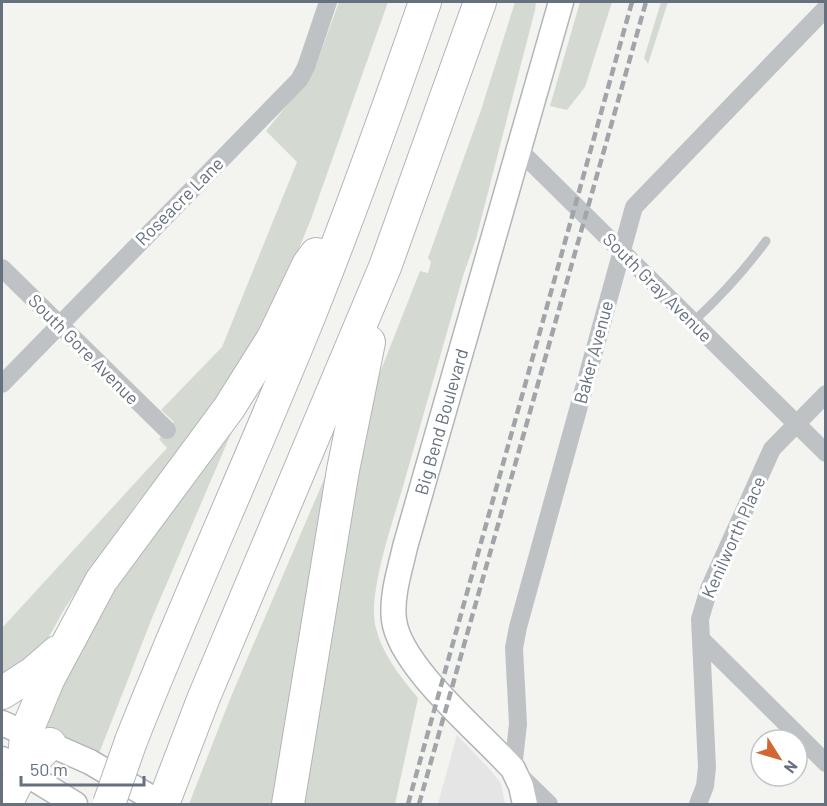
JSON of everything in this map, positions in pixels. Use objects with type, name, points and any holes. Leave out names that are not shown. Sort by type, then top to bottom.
[{"type":"highway","points":[[109,804],[131,741],[168,649],[310,313],[357,194],[425,2]]},
{"type":"highway","points":[[163,804],[176,767],[385,267],[480,2]]},
{"type":"highway","points":[[7,804],[11,792],[12,766],[36,756],[26,734],[48,680],[101,581],[229,408],[273,338],[308,265],[357,194]]},
{"type":"highway","points":[[288,804],[343,470],[385,267]]},
{"type":"highway","points":[[2,693],[33,673],[69,641]]},
{"type":"main road","name":"Big Bend Boulevard","points":[[525,804],[521,786],[513,769],[406,654],[394,621],[394,602],[405,547],[561,2]]},
{"type":"main road","points":[[26,734],[90,762],[163,804]]},
{"type":"main road","points":[[12,766],[75,804]]},
{"type":"street","name":"Roseacre Lane","points":[[2,384],[299,80],[306,67],[328,2]]},
{"type":"street","name":"Baker Avenue","points":[[513,769],[518,724],[514,648],[518,627],[634,207],[825,8]]},
{"type":"street","name":"South Gray Avenue","points":[[519,150],[825,453]]},
{"type":"street","name":"South Gore Avenue","points":[[2,268],[167,430]]},
{"type":"street","name":"Kenilworth Place","points":[[698,804],[705,786],[707,767],[700,619],[709,589],[772,449],[825,394]]},
{"type":"street","points":[[702,640],[825,763]]},
{"type":"street","points":[[513,769],[549,804]]},
{"type":"lane","points":[[693,322],[731,285],[766,241]]},
{"type":"shaded area","points":[[339,2],[388,2],[311,219],[264,335],[157,480],[137,503],[65,608],[41,651],[2,687],[2,628],[167,448],[159,439],[174,422],[161,410],[222,347],[297,162],[266,131],[313,73]]},
{"type":"shaded area","points":[[515,2],[536,2],[535,10],[476,239],[463,276],[387,538],[375,594],[375,624],[382,645],[398,673],[418,698],[395,804],[297,804],[366,408],[420,271],[428,273],[431,262],[428,258],[481,110]]},
{"type":"shaded area","points":[[580,2],[612,2],[585,87],[567,110],[550,106]]},
{"type":"shaded area","points":[[661,2],[668,2],[648,64],[644,58]]},
{"type":"shaded area","points":[[245,401],[152,618],[98,756],[45,733],[40,722],[92,618]]},
{"type":"shaded area","points":[[337,449],[281,804],[189,804],[230,699]]},
{"type":"shaded area","points":[[457,735],[501,784],[505,804],[438,804]]},
{"type":"railway","points":[[408,804],[632,2]]},
{"type":"railway","points":[[419,804],[646,2]]}]
